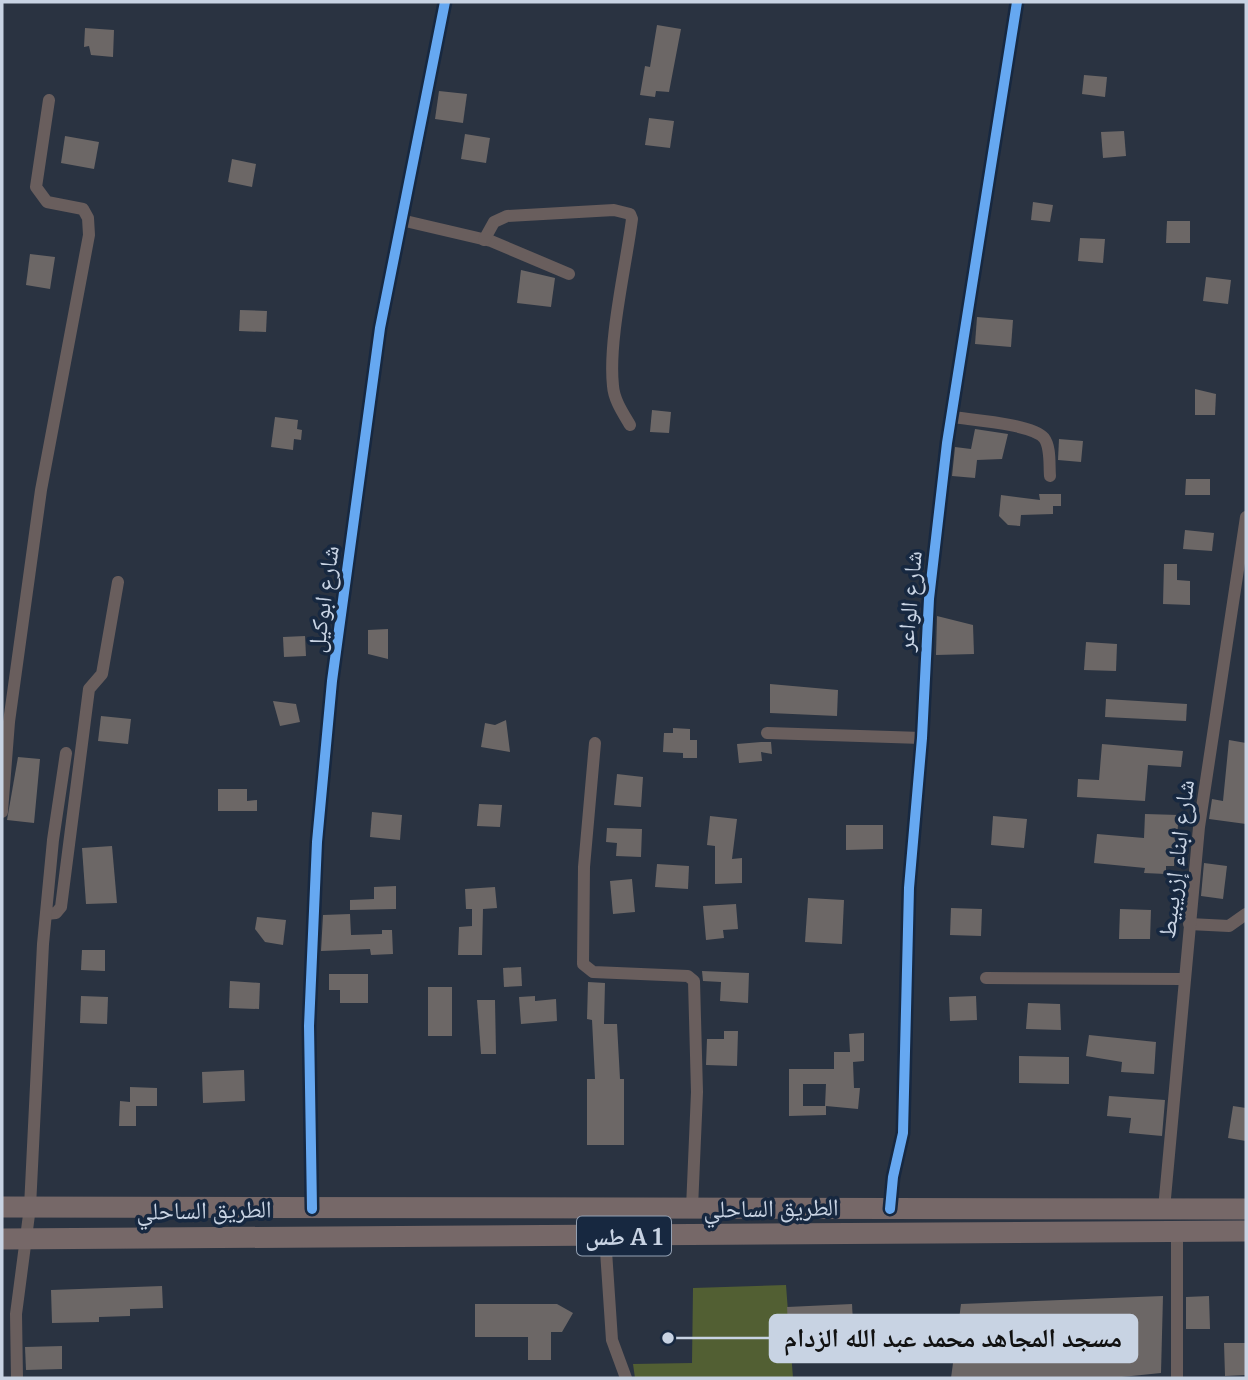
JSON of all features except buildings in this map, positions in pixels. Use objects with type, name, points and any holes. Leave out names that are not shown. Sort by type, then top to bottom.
[{"type":"highway","name":"الطريق الساحلي","points":[[2,1208],[1246,1209]]},
{"type":"highway","name":"الطريق الساحلي","points":[[2,1239],[281,1235],[605,1236],[1246,1231]]},
{"type":"street","name":"شارع ابوكيل","points":[[312,1209],[308,1054],[323,773],[332,681],[380,328],[445,2]]},
{"type":"street","name":"شارع الواعر","points":[[890,1209],[893,1177],[903,1133],[909,888],[922,738],[929,599],[953,417],[1017,2]]},
{"type":"street","points":[[2,812],[9,722],[41,490],[89,235],[88,218],[83,209],[47,202],[36,187],[49,100]]},
{"type":"street","points":[[484,240],[494,222],[507,216],[614,210],[630,214],[632,219],[612,385],[615,397],[630,425]]},
{"type":"street","points":[[401,220],[484,240],[569,274]]},
{"type":"street","points":[[953,417],[1027,430],[1041,436],[1048,448],[1050,476]]},
{"type":"street","name":"شارع ابناء إزريبيط","points":[[1164,1209],[1189,924],[1215,711],[1246,517]]},
{"type":"street","points":[[46,914],[56,913],[61,907],[89,689],[102,674],[118,582]]},
{"type":"street","points":[[768,733],[922,738]]},
{"type":"street","points":[[595,743],[584,867],[583,964],[593,972],[688,976],[694,981],[696,1092],[692,1208]]},
{"type":"street","points":[[18,1378],[16,1314],[30,1207],[46,914],[66,753]]},
{"type":"street","points":[[1189,924],[1228,926],[1246,914]]},
{"type":"street","points":[[986,978],[1183,979]]},
{"type":"street","points":[[1177,1230],[1177,1378]]},
{"type":"street","points":[[605,1236],[612,1340],[626,1378]]},
{"type":"green space","points":[[786,1285],[793,1378],[635,1378],[633,1364],[692,1363],[693,1288]]},
{"type":"cycle path","points":[[312,1209],[309,1026],[317,842],[332,681],[380,328],[445,2]]},
{"type":"cycle path","points":[[890,1209],[893,1177],[903,1133],[909,888],[922,738],[929,599],[947,443],[1017,2]]},
{"type":"place","name":"مسجد المجاهد محمد عبد الله الزدام","points":[[668,1338]]}]
